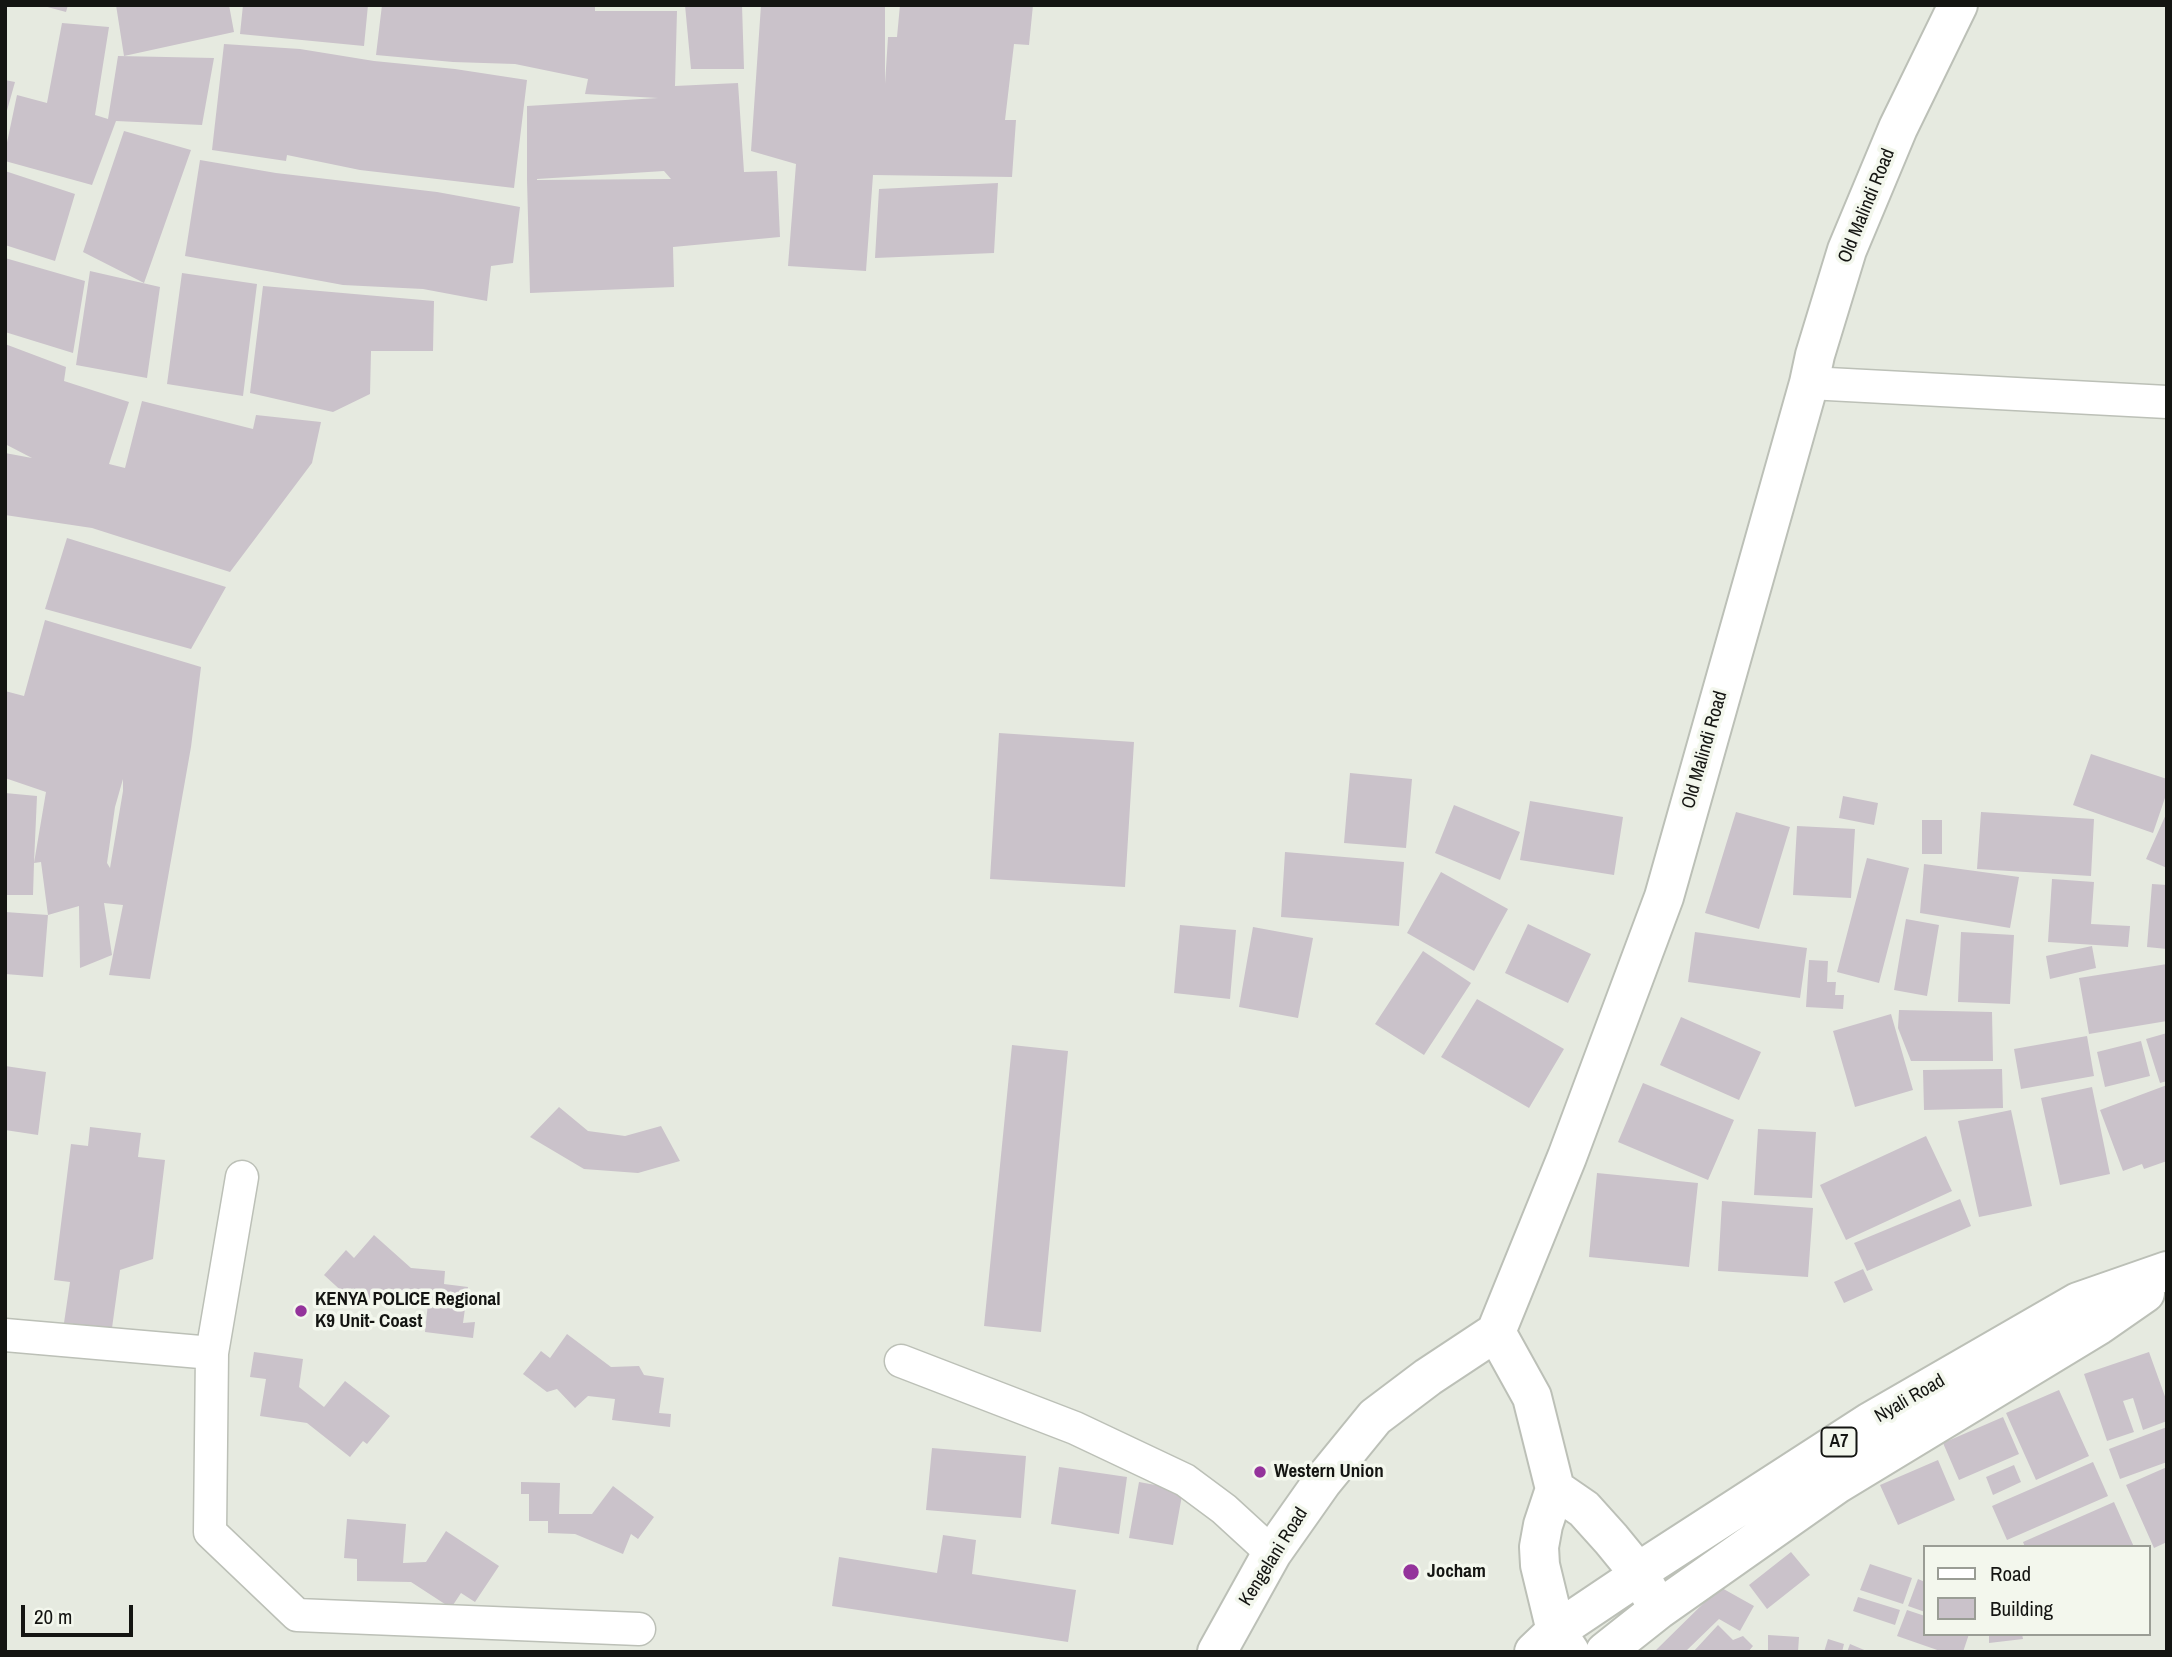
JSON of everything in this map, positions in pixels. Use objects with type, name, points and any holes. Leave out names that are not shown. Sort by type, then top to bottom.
[{"type":"main road","name":"Old Malindi Road","points":[[1496,1332],[1567,1157],[1664,897],[1810,383],[1815,355],[1847,250],[1898,128],[1958,5]]},
{"type":"main road","name":"Nyali Road","points":[[1553,1645],[1632,1580],[1638,1572],[1870,1422],[2078,1302],[2167,1272]]},
{"type":"main road","name":"Nyali Road","points":[[1605,1652],[1658,1610],[1837,1484],[2099,1325],[2167,1278]]},
{"type":"main road","points":[[1496,1332],[1532,1397],[1555,1489],[1543,1525],[1539,1548],[1553,1645]]},
{"type":"main road","name":"Kengelani Road","points":[[1217,1652],[1272,1553],[1322,1482],[1375,1417],[1428,1377],[1496,1332]]},
{"type":"main road","points":[[1555,1489],[1584,1509],[1638,1572],[1658,1610]]},
{"type":"street","points":[[1810,383],[2167,402]]},
{"type":"street","points":[[242,1177],[212,1353],[210,1532],[297,1615],[639,1629]]},
{"type":"street","points":[[5,1335],[212,1353]]},
{"type":"street","points":[[901,1361],[1075,1428],[1185,1480],[1224,1509],[1272,1553]]},
{"type":"building","points":[[40,5],[68,5],[66,12]]},
{"type":"building","points":[[116,5],[229,5],[234,32],[124,56]]},
{"type":"building","points":[[243,5],[368,5],[364,46],[240,34]]},
{"type":"building","points":[[382,5],[595,5],[595,11],[677,11],[675,86],[738,83],[744,172],[777,171],[780,237],[673,247],[674,287],[530,293],[527,106],[658,98],[585,94],[588,79],[515,64],[376,55]],"holes":[[[664,171],[671,179],[537,180]]]},
{"type":"building","points":[[685,5],[742,5],[744,69],[691,69]]},
{"type":"building","points":[[761,5],[885,5],[885,84],[888,37],[897,37],[900,5],[1033,5],[1029,45],[1014,44],[1005,120],[1016,120],[1012,177],[873,175],[866,271],[788,266],[796,164],[751,151]]},
{"type":"building","points":[[62,23],[109,27],[95,115],[108,119],[118,56],[214,58],[202,125],[116,121],[92,185],[5,161],[17,95],[47,103]]},
{"type":"building","points":[[224,44],[300,49],[527,80],[514,188],[360,170],[287,155],[286,161],[212,150]]},
{"type":"building","points":[[5,80],[15,82],[6,114],[5,113]]},
{"type":"building","points":[[124,131],[191,150],[144,283],[83,252]]},
{"type":"building","points":[[200,160],[276,173],[437,192],[520,207],[513,263],[491,266],[487,301],[423,289],[343,285],[185,256]]},
{"type":"building","points":[[5,171],[75,194],[55,261],[5,245]]},
{"type":"building","points":[[998,183],[994,253],[875,258],[879,189]]},
{"type":"building","points":[[5,258],[85,281],[73,353],[5,332]]},
{"type":"building","points":[[90,271],[160,287],[147,378],[76,365]]},
{"type":"building","points":[[182,273],[257,284],[243,396],[167,384]]},
{"type":"building","points":[[263,286],[434,301],[433,351],[371,351],[370,394],[333,412],[250,393]]},
{"type":"building","points":[[5,344],[66,367],[64,381],[129,402],[109,464],[125,468],[142,401],[253,429],[256,415],[321,422],[312,463],[230,572],[92,528],[5,515],[5,453],[32,458],[5,444]]},
{"type":"building","points":[[67,538],[226,587],[191,649],[45,609]]},
{"type":"building","points":[[45,620],[201,667],[191,747],[150,979],[109,975],[123,905],[104,903],[112,955],[80,968],[79,906],[48,915],[41,862],[34,863],[46,792],[5,778],[5,691],[24,696]],"holes":[[[123,779],[110,868],[107,863],[115,807]]]},
{"type":"building","points":[[999,733],[1134,742],[1125,887],[990,879]]},
{"type":"building","points":[[2091,754],[2167,779],[2167,792],[2153,833],[2073,805]]},
{"type":"building","points":[[1350,773],[1412,779],[1406,848],[1344,843]]},
{"type":"building","points":[[5,793],[37,796],[33,895],[5,895]]},
{"type":"building","points":[[1843,796],[1878,803],[1874,825],[1839,818]]},
{"type":"building","points":[[1530,801],[1623,817],[1614,875],[1520,860]]},
{"type":"building","points":[[1454,805],[1520,832],[1500,880],[1435,853]]},
{"type":"building","points":[[1736,812],[1790,827],[1759,929],[1705,913]]},
{"type":"building","points":[[1981,812],[2094,819],[2091,876],[1977,869]]},
{"type":"building","points":[[2167,812],[2167,868],[2146,859]]},
{"type":"building","points":[[1922,820],[1942,820],[1942,854],[1922,854]]},
{"type":"building","points":[[1797,826],[1855,829],[1851,898],[1793,895]]},
{"type":"building","points":[[1285,852],[1404,862],[1399,926],[1281,917]]},
{"type":"building","points":[[1867,858],[1909,868],[1879,983],[1837,972]]},
{"type":"building","points":[[1924,864],[2019,877],[2010,928],[1920,913]]},
{"type":"building","points":[[1441,872],[1508,909],[1474,971],[1407,933]]},
{"type":"building","points":[[2052,879],[2094,882],[2091,924],[2130,926],[2128,947],[2048,942]]},
{"type":"building","points":[[2152,884],[2167,885],[2167,949],[2147,947]]},
{"type":"building","points":[[5,912],[48,915],[43,977],[5,974]]},
{"type":"building","points":[[1906,919],[1939,925],[1927,996],[1894,990]]},
{"type":"building","points":[[1528,924],[1591,954],[1568,1003],[1505,973]]},
{"type":"building","points":[[1180,925],[1236,930],[1230,999],[1174,993]]},
{"type":"building","points":[[1253,927],[1313,938],[1298,1018],[1239,1007]]},
{"type":"building","points":[[1695,932],[1807,948],[1800,998],[1688,982]]},
{"type":"building","points":[[1961,932],[2014,935],[2010,1004],[1958,1002]]},
{"type":"building","points":[[2092,946],[2096,968],[2050,979],[2046,956]]},
{"type":"building","points":[[1423,951],[1471,983],[1424,1055],[1375,1024]]},
{"type":"building","points":[[1809,960],[1828,961],[1827,982],[1836,982],[1835,995],[1844,995],[1843,1009],[1806,1007]]},
{"type":"building","points":[[2167,964],[2167,1021],[2089,1034],[2079,978]]},
{"type":"building","points":[[1477,999],[1564,1049],[1529,1108],[1441,1057]]},
{"type":"building","points":[[1899,1010],[1992,1012],[1993,1061],[1911,1061],[1898,1028]]},
{"type":"building","points":[[1891,1014],[1913,1090],[1855,1107],[1833,1031]]},
{"type":"building","points":[[1681,1017],[1761,1052],[1739,1100],[1660,1065]]},
{"type":"building","points":[[2167,1033],[2167,1081],[2160,1083],[2146,1039]]},
{"type":"building","points":[[2087,1036],[2094,1076],[2021,1089],[2014,1049]]},
{"type":"building","points":[[2141,1041],[2150,1076],[2105,1087],[2097,1052]]},
{"type":"building","points":[[1012,1045],[1068,1051],[1041,1332],[984,1326]]},
{"type":"building","points":[[5,1066],[46,1072],[38,1135],[5,1130]]},
{"type":"building","points":[[2002,1069],[2003,1108],[1924,1110],[1923,1070]]},
{"type":"building","points":[[1643,1083],[1734,1120],[1708,1180],[1618,1142]]},
{"type":"building","points":[[2167,1085],[2167,1161],[2144,1169],[2142,1164],[2123,1171],[2100,1110]]},
{"type":"building","points":[[2092,1087],[2110,1174],[2060,1185],[2041,1098]]},
{"type":"building","points":[[559,1107],[588,1131],[625,1136],[661,1126],[680,1161],[638,1173],[584,1169],[530,1137]]},
{"type":"building","points":[[2011,1110],[2032,1206],[1979,1217],[1958,1121]]},
{"type":"building","points":[[90,1127],[141,1133],[138,1157],[165,1160],[153,1259],[120,1270],[112,1328],[64,1323],[70,1282],[54,1280],[71,1144],[88,1146]]},
{"type":"building","points":[[1758,1129],[1816,1132],[1812,1198],[1754,1195]]},
{"type":"building","points":[[1926,1136],[1952,1191],[1846,1240],[1820,1185]]},
{"type":"building","points":[[1597,1173],[1698,1183],[1689,1267],[1589,1257]]},
{"type":"building","points":[[1960,1199],[1971,1226],[1867,1271],[1854,1243]]},
{"type":"building","points":[[1722,1201],[1813,1208],[1808,1277],[1718,1271]]},
{"type":"building","points":[[374,1235],[411,1268],[445,1271],[444,1284],[468,1287],[463,1323],[475,1322],[473,1338],[425,1332],[428,1303],[385,1298],[376,1308],[353,1288],[347,1296],[324,1275],[346,1250],[354,1258]]},
{"type":"building","points":[[1863,1269],[1873,1290],[1844,1303],[1834,1282]]},
{"type":"building","points":[[567,1334],[611,1367],[639,1366],[644,1375],[664,1378],[659,1413],[671,1414],[670,1427],[612,1420],[615,1399],[588,1396],[575,1408],[557,1389],[547,1392],[523,1374],[541,1351],[550,1358]]},
{"type":"building","points":[[254,1352],[303,1359],[299,1387],[324,1407],[345,1381],[390,1416],[367,1444],[363,1441],[350,1457],[307,1423],[260,1416],[266,1379],[250,1377]]},
{"type":"building","points":[[2149,1352],[2167,1402],[2167,1421],[2143,1430],[2133,1398],[2123,1401],[2134,1432],[2107,1441],[2084,1374]]},
{"type":"building","points":[[2059,1390],[2089,1456],[2036,1480],[2006,1413]]},
{"type":"building","points":[[2003,1417],[2019,1454],[1959,1480],[1943,1443]]},
{"type":"building","points":[[2167,1427],[2167,1462],[2120,1479],[2109,1449]]},
{"type":"building","points":[[932,1448],[1026,1456],[1021,1518],[926,1510]]},
{"type":"building","points":[[1938,1460],[1955,1500],[1898,1525],[1880,1485]]},
{"type":"building","points":[[2093,1462],[2108,1496],[2007,1540],[1992,1506]]},
{"type":"building","points":[[2014,1465],[2021,1482],[1993,1495],[1986,1477]]},
{"type":"building","points":[[1059,1467],[1127,1477],[1119,1534],[1051,1524]]},
{"type":"building","points":[[2167,1467],[2167,1542],[2154,1548],[2126,1485]]},
{"type":"building","points":[[521,1482],[560,1483],[559,1514],[592,1514],[613,1486],[654,1517],[638,1539],[631,1534],[623,1554],[575,1534],[548,1533],[548,1521],[529,1521],[529,1494],[521,1494]]},
{"type":"building","points":[[1139,1482],[1183,1490],[1173,1545],[1129,1538]]},
{"type":"building","points":[[2114,1502],[2133,1545],[2024,1545],[2023,1542]]},
{"type":"building","points":[[347,1519],[406,1524],[403,1563],[426,1562],[446,1531],[499,1566],[475,1602],[461,1593],[451,1608],[411,1582],[357,1581],[357,1559],[344,1558]]},
{"type":"building","points":[[943,1535],[976,1540],[972,1574],[1076,1590],[1068,1642],[832,1606],[839,1557],[937,1573]]},
{"type":"building","points":[[1791,1552],[1810,1575],[1767,1609],[1749,1585]]},
{"type":"building","points":[[1870,1564],[1912,1578],[1903,1604],[1860,1590]]},
{"type":"building","points":[[1918,1579],[1924,1582],[1924,1612],[1908,1606]]},
{"type":"building","points":[[1720,1587],[1754,1606],[1740,1631],[1719,1619],[1685,1652],[1658,1652],[1656,1650]]},
{"type":"building","points":[[1858,1597],[1900,1610],[1895,1625],[1853,1611]]},
{"type":"building","points":[[1907,1610],[1924,1616],[1924,1636],[1968,1636],[1963,1652],[1943,1652],[1897,1636]]},
{"type":"building","points":[[1718,1625],[1733,1640],[1743,1636],[1753,1646],[1748,1652],[1693,1652]]},
{"type":"building","points":[[1768,1635],[1799,1637],[1798,1652],[1768,1652]]},
{"type":"building","points":[[1989,1636],[2022,1636],[2023,1639],[1989,1643]]},
{"type":"building","points":[[1828,1639],[1844,1644],[1842,1652],[1824,1652]]},
{"type":"building","points":[[1850,1644],[1869,1652],[1847,1652]]},
{"type":"place","name":"KENYA POLICE Regional K9 Unit- Coast","points":[[301,1311]]},
{"type":"place","name":"Western Union","points":[[1260,1472]]},
{"type":"place","name":"Jocham","points":[[1411,1572]]}]
